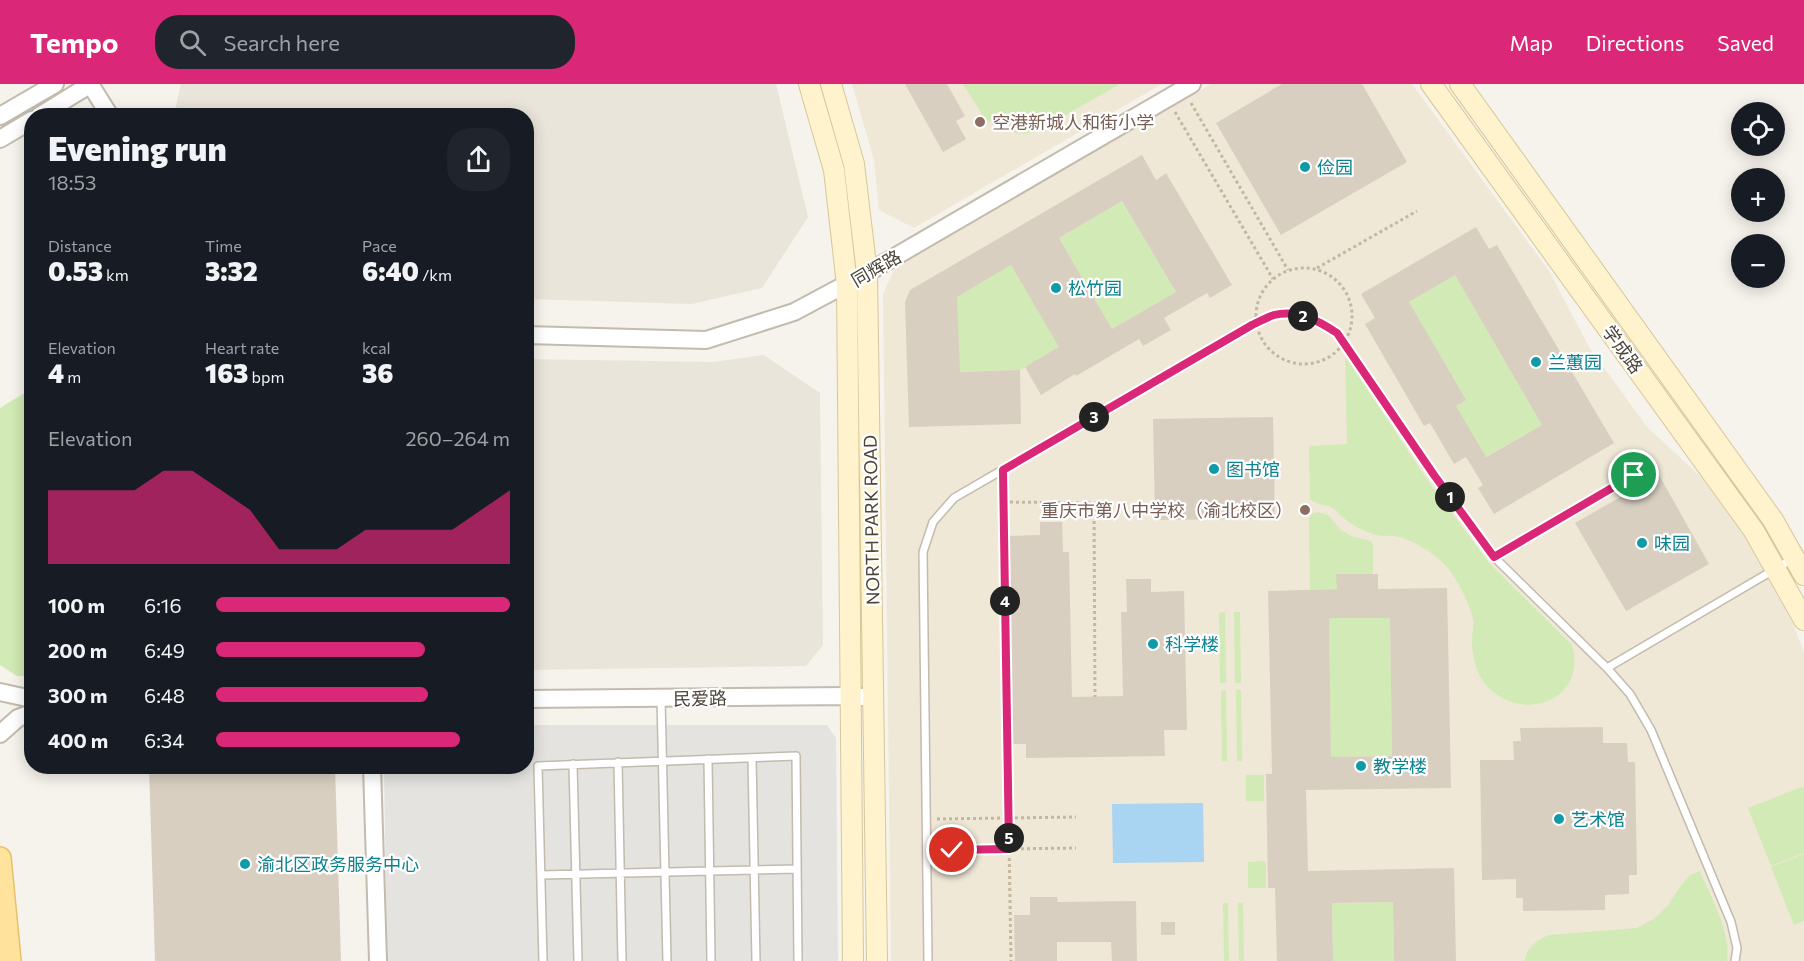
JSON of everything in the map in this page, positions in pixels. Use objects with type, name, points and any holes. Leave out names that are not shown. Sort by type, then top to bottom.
[{"type":"main road","name":"NORTH PARK ROAD","points":[[809,84],[834,170],[847,285],[853,961]]},
{"type":"main road","name":"NORTH PARK ROAD","points":[[831,84],[854,164],[867,273],[878,961]]},
{"type":"main road","name":"学成路","points":[[1431,84],[1747,522],[1804,620]]},
{"type":"main road","name":"学成路","points":[[1460,84],[1773,520],[1799,566]]},
{"type":"main road","points":[[0,858],[10,961]]},
{"type":"street","points":[[0,116],[56,84]]},
{"type":"street","points":[[52,108],[91,84],[105,108]]},
{"type":"street","name":"同辉路","points":[[534,335],[706,340],[794,312],[847,285],[1187,87]]},
{"type":"street","points":[[0,139],[24,125]]},
{"type":"street","points":[[0,692],[24,697]]},
{"type":"street","name":"民爱路","points":[[534,699],[850,696],[873,698]]},
{"type":"street","points":[[0,734],[18,718],[24,716]]},
{"type":"street","points":[[372,774],[378,961]]},
{"type":"lane","points":[[928,961],[923,552],[933,522],[954,498],[1252,325],[1275,315],[1297,314],[1320,322],[1337,333],[1434,475],[1494,557],[1607,668],[1630,694],[1651,730],[1731,922],[1737,948],[1735,961]]},
{"type":"lane","points":[[1494,557],[1634,475]]},
{"type":"lane","points":[[1607,668],[1775,569],[1799,566]]},
{"type":"lane","points":[[661,698],[667,961]]},
{"type":"lane","points":[[543,961],[538,766],[796,756],[798,961]]},
{"type":"lane","points":[[753,758],[756,961]]},
{"type":"lane","points":[[708,759],[711,961]]},
{"type":"lane","points":[[618,762],[622,961]]},
{"type":"lane","points":[[573,764],[578,961]]},
{"type":"lane","points":[[541,875],[797,869]]},
{"type":"path","points":[[1187,87],[1288,270]]},
{"type":"path","points":[[1167,98],[1273,279]]},
{"type":"path","points":[[1315,269],[1416,211]]},
{"type":"path","points":[[1003,470],[1011,961]]},
{"type":"path","points":[[1004,502],[1094,503],[1095,697]]},
{"type":"path","points":[[951,819],[1076,817]]},
{"type":"path","points":[[952,850],[1076,848]]},
{"type":"shaded area","points":[[181,84],[776,84],[808,217],[762,288],[692,304],[534,299],[534,108],[176,108]]},
{"type":"shaded area","name":"空港新城人和街小学","points":[[852,84],[1162,84],[914,228],[879,210],[874,160]]},
{"type":"shaded area","name":"重庆市第八中学校（渝北校区）","points":[[1211,84],[1412,84],[1549,271],[1589,347],[1647,427],[1702,478],[1748,542],[1793,624],[1804,652],[1804,961],[891,961],[883,294],[896,266]]},
{"type":"shaded area","points":[[764,355],[820,393],[823,645],[806,666],[534,670],[534,359],[713,362]]},
{"type":"shaded area","points":[[534,725],[827,725],[836,738],[838,961],[387,961],[384,774],[534,774]]},
{"type":"green space","points":[[963,84],[1120,84],[1036,132],[1019,134],[985,119]]},
{"type":"green space","points":[[1122,201],[1176,292],[1112,329],[1059,238]]},
{"type":"green space","points":[[1011,265],[1062,351],[1048,354],[1020,370],[939,372],[959,366],[957,297]]},
{"type":"green space","points":[[1455,275],[1542,425],[1483,458],[1470,431],[1454,407],[1465,400],[1409,302]]},
{"type":"green space","points":[[1345,356],[1426,478],[1489,563],[1572,645],[1574,665],[1570,681],[1560,694],[1546,702],[1530,705],[1513,703],[1497,695],[1478,673],[1473,652],[1471,613],[1459,584],[1446,566],[1431,553],[1412,542],[1400,537],[1376,535],[1366,531],[1355,526],[1333,508],[1310,499],[1309,446],[1347,444]]},
{"type":"green space","points":[[24,393],[24,676],[17,676],[0,665],[0,408]]},
{"type":"green space","points":[[1318,512],[1328,515],[1340,529],[1351,536],[1371,541],[1373,574],[1337,574],[1337,589],[1310,590],[1309,518]]},
{"type":"green space","points":[[1225,612],[1226,683],[1220,683],[1219,613]]},
{"type":"green space","points":[[1234,612],[1240,612],[1241,683],[1235,683]]},
{"type":"green space","points":[[1329,618],[1390,618],[1392,756],[1331,757]]},
{"type":"green space","points":[[1226,690],[1227,761],[1222,761],[1221,691]]},
{"type":"green space","points":[[1236,690],[1241,690],[1242,761],[1237,761]]},
{"type":"green space","points":[[1246,775],[1264,775],[1264,801],[1246,801]]},
{"type":"green space","points":[[1804,786],[1804,853],[1771,866],[1748,808]]},
{"type":"green space","points":[[1804,854],[1804,921],[1794,925],[1771,867]]},
{"type":"green space","points":[[1266,861],[1266,888],[1248,888],[1248,862]]},
{"type":"green space","points":[[1700,871],[1723,926],[1727,961],[1525,961],[1527,952],[1533,945],[1549,935],[1637,928],[1654,919],[1668,905],[1690,875]]},
{"type":"green space","points":[[1393,902],[1394,961],[1333,961],[1332,903]]},
{"type":"green space","points":[[1223,903],[1228,903],[1229,961],[1224,961]]},
{"type":"green space","points":[[1238,903],[1243,903],[1244,961],[1239,961]]},
{"type":"water","points":[[1203,803],[1204,862],[1113,863],[1112,804]]},
{"type":"building","points":[[905,84],[947,84],[965,116],[956,121],[966,139],[943,152]]},
{"type":"building","points":[[1282,84],[1362,84],[1407,162],[1281,235],[1216,123]]},
{"type":"building","name":"松竹园","points":[[1142,155],[1156,180],[1166,173],[1232,285],[1210,298],[1207,293],[1164,318],[1171,330],[1143,346],[1139,339],[1041,395],[1025,367],[1059,347],[1011,265],[957,297],[960,372],[1020,370],[1021,424],[909,427],[905,302],[910,290]],"holes":[[[1122,201],[1176,292],[1112,329],[1059,238]]]},
{"type":"building","name":"兰蕙园","points":[[1476,227],[1489,249],[1497,245],[1614,443],[1494,514],[1478,488],[1483,485],[1466,457],[1454,464],[1430,423],[1424,426],[1365,324],[1375,318],[1361,294]],"holes":[[[1455,275],[1542,425],[1486,457],[1456,406],[1466,400],[1409,302]]]},
{"type":"building","name":"图书馆","points":[[1273,417],[1275,519],[1155,520],[1153,419]]},
{"type":"building","name":"味园","points":[[1659,475],[1709,564],[1626,611],[1575,523]]},
{"type":"building","name":"科学楼","points":[[1040,522],[1062,522],[1063,552],[1069,552],[1072,697],[1123,696],[1121,612],[1127,612],[1126,579],[1151,579],[1151,592],[1184,591],[1187,730],[1164,730],[1165,756],[1026,758],[1026,744],[1010,744],[1006,536],[1040,535]]},
{"type":"building","name":"教学楼","points":[[1336,574],[1378,574],[1378,589],[1447,588],[1451,788],[1306,790],[1308,871],[1454,868],[1456,961],[1394,961],[1393,902],[1332,903],[1333,961],[1277,961],[1275,888],[1268,888],[1266,774],[1272,774],[1268,591],[1337,589]],"holes":[[[1329,618],[1390,618],[1392,756],[1331,757]]]},
{"type":"building","name":"艺术馆","points":[[1603,727],[1603,743],[1627,743],[1628,762],[1635,762],[1637,875],[1629,875],[1629,894],[1605,895],[1605,910],[1523,911],[1523,898],[1516,898],[1516,879],[1482,880],[1480,760],[1514,760],[1513,741],[1521,741],[1520,728]]},
{"type":"building","name":"渝北区政务服务中心","points":[[149,774],[335,774],[341,961],[155,961]]},
{"type":"building","points":[[1030,897],[1057,897],[1058,902],[1136,901],[1137,961],[1112,961],[1111,942],[1057,942],[1057,961],[1015,961],[1014,915],[1030,915]]},
{"type":"building","points":[[1161,922],[1175,922],[1175,935],[1161,935]]},
{"type":"place","name":"空港新城人和街小学","points":[[980,122]]},
{"type":"place","name":"俭园","points":[[1305,167]]},
{"type":"place","name":"松竹园","points":[[1056,288]]},
{"type":"place","name":"兰蕙园","points":[[1536,362]]},
{"type":"place","name":"图书馆","points":[[1214,469]]},
{"type":"place","name":"重庆市第八中学校（渝北校区）","points":[[1305,510]]},
{"type":"place","name":"味园","points":[[1642,543]]},
{"type":"place","name":"科学楼","points":[[1153,644]]},
{"type":"place","name":"教学楼","points":[[1361,766]]},
{"type":"place","name":"艺术馆","points":[[1559,819]]},
{"type":"place","name":"渝北区政务服务中心","points":[[245,864]]},
{"type":"route","points":[[952,850],[1009,849],[1003,470],[1252,325],[1275,315],[1297,314],[1320,322],[1337,333],[1434,475],[1494,557],[1634,475]]}]
